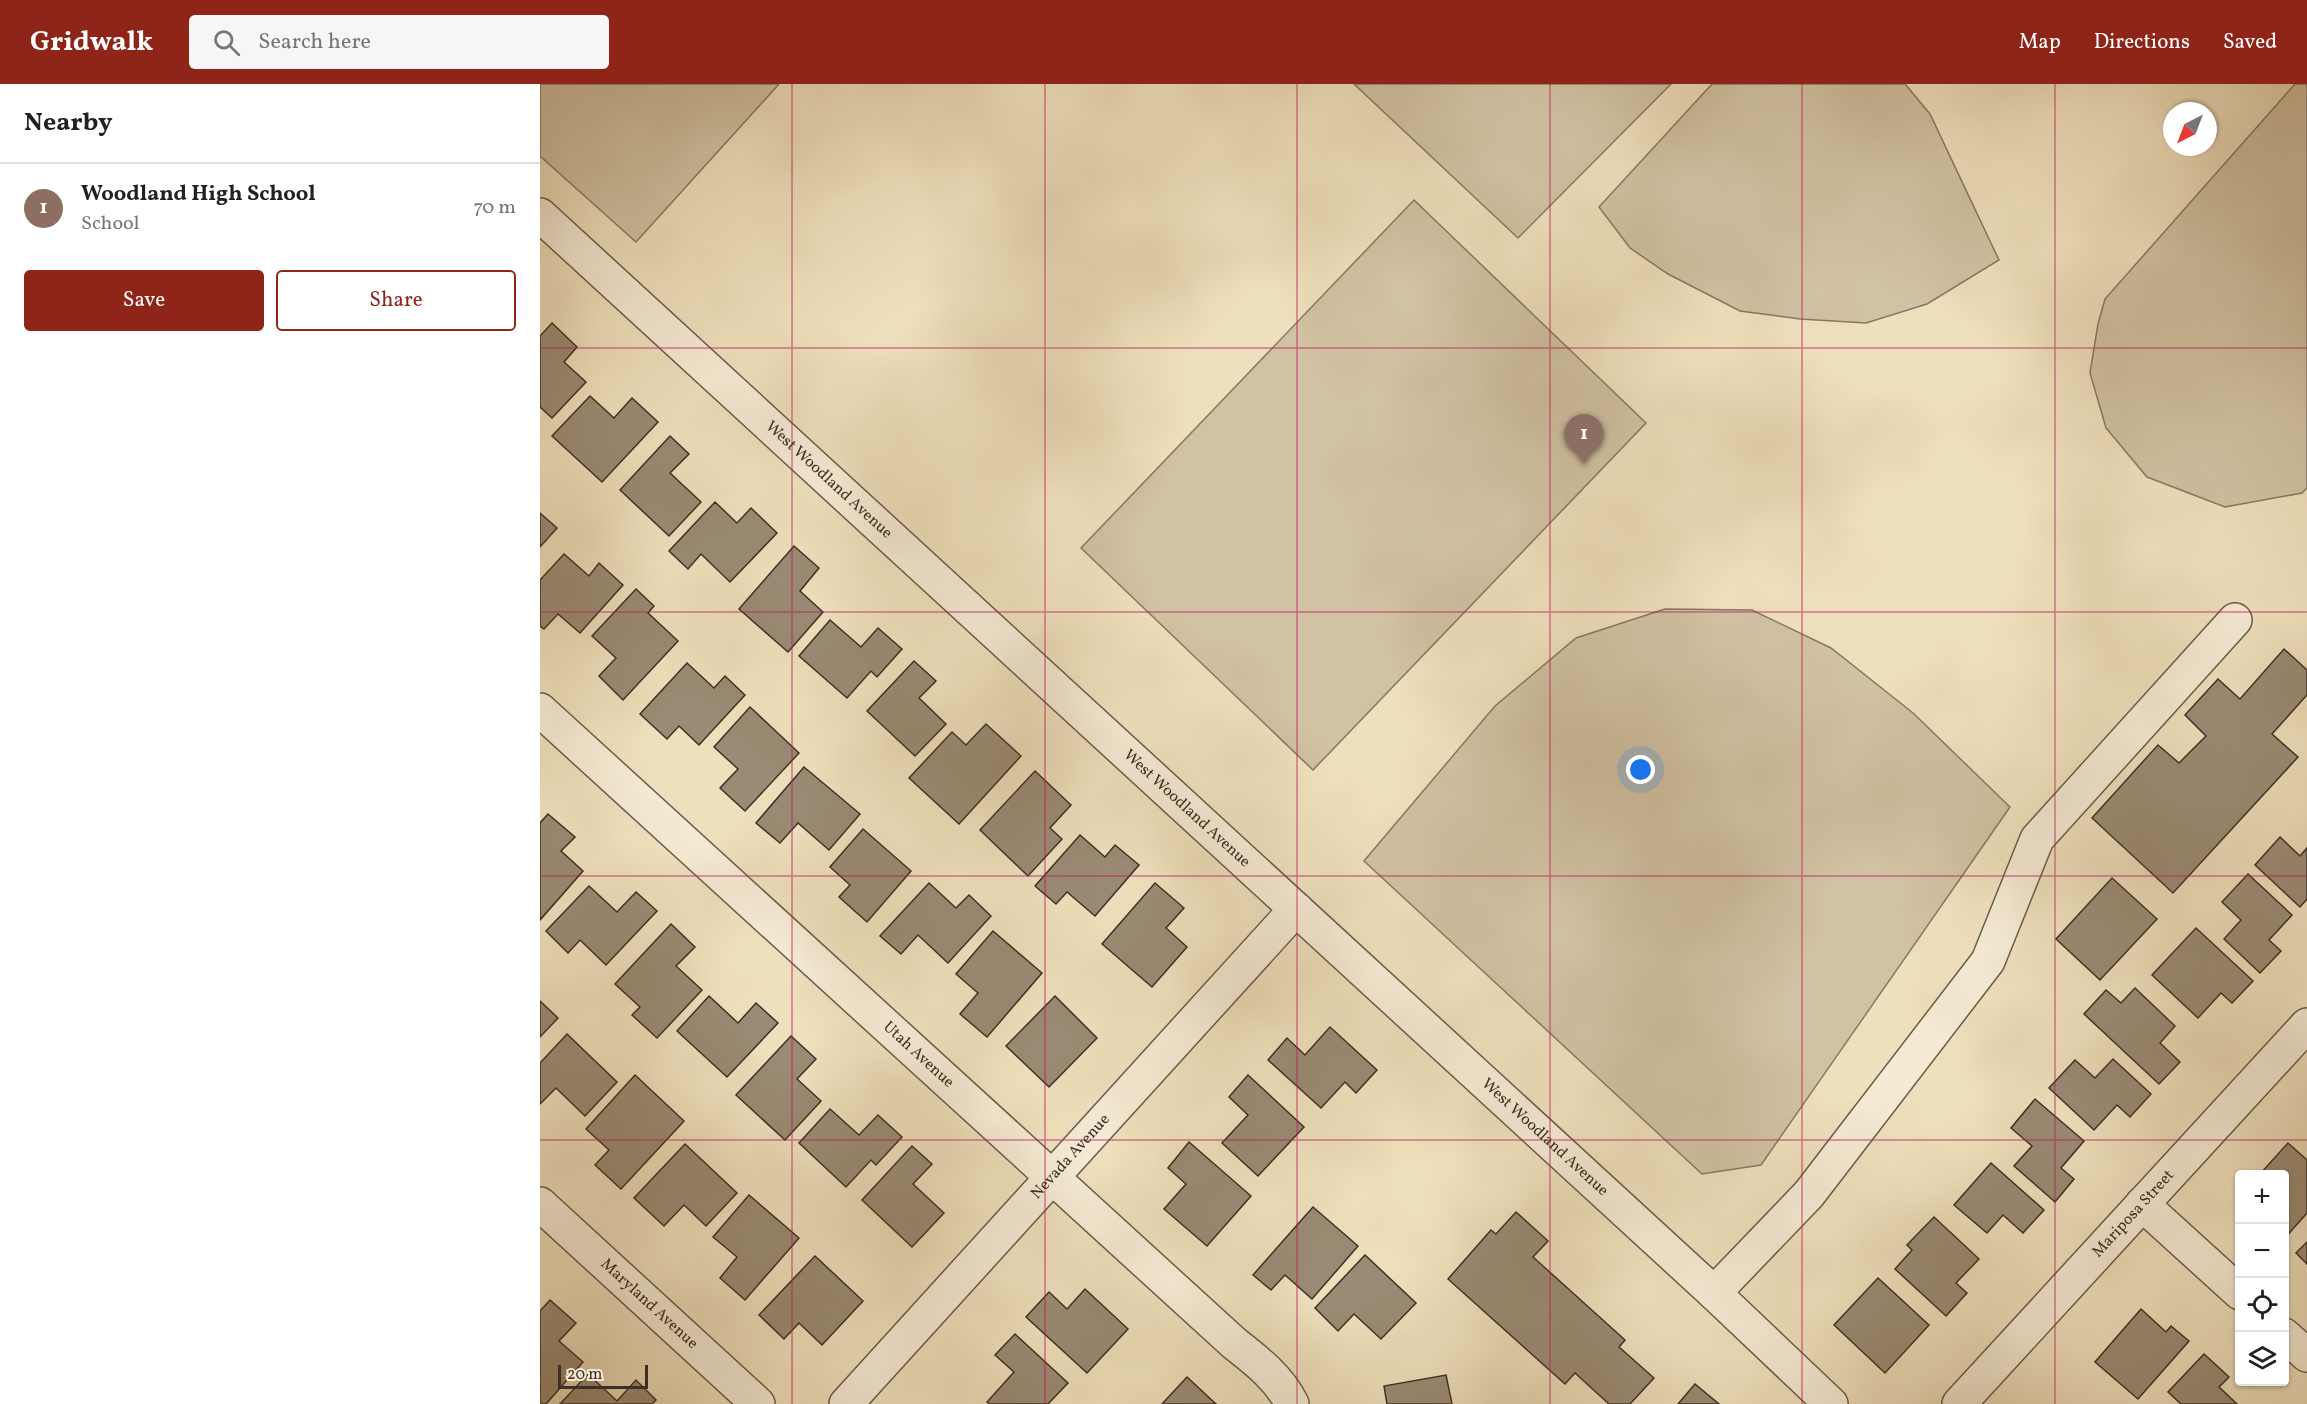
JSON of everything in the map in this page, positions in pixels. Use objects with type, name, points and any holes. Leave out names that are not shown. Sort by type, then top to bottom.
[{"type":"street","name":"West Woodland Avenue","points":[[540,215],[1714,1293],[1831,1404]]},
{"type":"street","points":[[1714,1293],[1809,1194],[1988,961],[2037,839],[2235,620]]},
{"type":"street","name":"Utah Avenue","points":[[540,710],[1234,1343],[1265,1368],[1286,1392],[1292,1404]]},
{"type":"street","name":"Nevada Avenue","points":[[846,1404],[1296,909]]},
{"type":"street","name":"Mariposa Street","points":[[1959,1404],[2307,1025]]},
{"type":"street","name":"Maryland Avenue","points":[[540,1204],[758,1404]]},
{"type":"street","points":[[2142,1204],[2235,1288]]},
{"type":"street","points":[[2289,1339],[2307,1355]]},
{"type":"shaded area","points":[[540,84],[779,84],[636,242],[540,156]]},
{"type":"shaded area","points":[[1354,84],[1671,84],[1518,238]]},
{"type":"shaded area","points":[[1712,84],[1905,84],[1930,114],[1999,260],[1927,304],[1866,323],[1800,319],[1740,311],[1668,274],[1630,248],[1599,207]]},
{"type":"shaded area","points":[[2295,84],[2307,84],[2307,488],[2302,493],[2225,507],[2147,477],[2106,428],[2090,373],[2098,324],[2105,299]]},
{"type":"shaded area","points":[[1414,200],[1646,423],[1313,770],[1081,548]]},
{"type":"shaded area","points":[[1665,609],[1752,610],[1831,648],[1913,713],[2010,807],[1761,1165],[1702,1174],[1364,861],[1495,706],[1576,638]]},
{"type":"building","points":[[552,323],[577,347],[564,362],[586,382],[552,418],[540,407],[540,336]]},
{"type":"building","points":[[590,396],[614,418],[632,398],[658,422],[602,482],[552,436]]},
{"type":"building","points":[[670,436],[689,454],[670,473],[701,502],[669,536],[620,490]]},
{"type":"building","points":[[715,502],[737,523],[751,508],[777,533],[730,582],[701,554],[688,569],[669,551]]},
{"type":"building","points":[[540,513],[557,528],[540,547]]},
{"type":"building","points":[[794,546],[819,568],[800,591],[823,612],[788,652],[739,609]]},
{"type":"building","points":[[564,554],[589,576],[599,563],[623,585],[580,633],[558,614],[544,629],[540,626],[540,580]]},
{"type":"building","points":[[636,589],[654,606],[648,613],[678,641],[623,700],[599,676],[616,658],[592,636]]},
{"type":"building","points":[[830,620],[861,647],[878,628],[902,649],[877,677],[871,671],[847,698],[799,656]]},
{"type":"building","points":[[2284,649],[2307,670],[2307,695],[2272,734],[2298,757],[2173,893],[2092,818],[2158,745],[2179,763],[2206,736],[2185,715],[2218,679],[2240,699]]},
{"type":"building","points":[[914,661],[936,681],[919,698],[946,724],[915,756],[867,711]]},
{"type":"building","points":[[687,663],[714,688],[725,676],[745,695],[699,745],[679,726],[667,739],[640,714]]},
{"type":"building","points":[[750,707],[799,753],[745,811],[720,788],[738,769],[714,747]]},
{"type":"building","points":[[986,724],[1021,756],[959,824],[909,778],[952,732],[966,745]]},
{"type":"building","points":[[804,767],[860,814],[829,850],[798,823],[780,843],[756,823]]},
{"type":"building","points":[[1035,771],[1071,805],[1050,828],[1062,839],[1028,876],[980,830]]},
{"type":"building","points":[[548,814],[575,837],[561,851],[583,871],[540,920],[540,823]]},
{"type":"building","points":[[863,829],[911,871],[867,922],[839,897],[850,885],[830,867]]},
{"type":"building","points":[[1080,835],[1105,857],[1115,845],[1139,865],[1095,916],[1067,892],[1056,904],[1035,886]]},
{"type":"building","points":[[2280,837],[2300,856],[2307,848],[2307,899],[2300,907],[2255,865]]},
{"type":"building","points":[[2248,874],[2292,915],[2269,940],[2281,951],[2260,973],[2224,939],[2241,920],[2222,902]]},
{"type":"building","points":[[2112,878],[2157,919],[2100,980],[2056,939]]},
{"type":"building","points":[[929,883],[956,908],[969,895],[991,916],[948,963],[918,935],[901,954],[880,936]]},
{"type":"building","points":[[1155,883],[1184,908],[1166,928],[1187,947],[1152,987],[1102,944]]},
{"type":"building","points":[[589,886],[617,912],[636,892],[657,911],[606,965],[580,940],[568,953],[546,931]]},
{"type":"building","points":[[671,924],[695,947],[676,966],[702,990],[657,1038],[632,1015],[640,1007],[615,984]]},
{"type":"building","points":[[2196,928],[2253,981],[2232,1003],[2221,993],[2198,1018],[2152,975]]},
{"type":"building","points":[[993,931],[1042,973],[987,1037],[960,1014],[978,993],[956,974]]},
{"type":"building","points":[[2135,988],[2175,1026],[2160,1043],[2180,1062],[2159,1084],[2084,1014],[2106,990],[2121,1003]]},
{"type":"building","points":[[709,996],[738,1023],[756,1003],[778,1023],[727,1077],[677,1031]]},
{"type":"building","points":[[1055,996],[1097,1038],[1049,1087],[1006,1046]]},
{"type":"building","points":[[540,1001],[558,1018],[540,1037]]},
{"type":"building","points":[[1330,1027],[1377,1070],[1356,1093],[1345,1082],[1321,1108],[1268,1060],[1287,1038],[1305,1055]]},
{"type":"building","points":[[567,1034],[617,1082],[585,1116],[556,1088],[540,1104],[540,1063]]},
{"type":"building","points":[[791,1036],[816,1059],[797,1079],[821,1101],[785,1140],[736,1095]]},
{"type":"building","points":[[2113,1059],[2151,1094],[2130,1117],[2117,1105],[2094,1130],[2049,1088],[2075,1060],[2095,1078]]},
{"type":"building","points":[[635,1075],[684,1121],[621,1189],[595,1165],[609,1150],[586,1129]]},
{"type":"building","points":[[1248,1075],[1304,1127],[1258,1176],[1222,1143],[1248,1115],[1229,1097]]},
{"type":"building","points":[[2035,1099],[2084,1141],[2061,1168],[2074,1179],[2055,1202],[2014,1166],[2032,1146],[2011,1128]]},
{"type":"building","points":[[830,1109],[859,1135],[878,1115],[902,1137],[876,1165],[871,1160],[846,1187],[799,1143]]},
{"type":"building","points":[[1189,1142],[1251,1196],[1207,1246],[1164,1209],[1186,1184],[1168,1168]]},
{"type":"building","points":[[2288,1143],[2307,1160],[2307,1213],[2289,1233],[2289,1170],[2264,1170]]},
{"type":"building","points":[[685,1144],[737,1193],[706,1226],[684,1205],[664,1226],[634,1198]]},
{"type":"building","points":[[912,1146],[932,1164],[913,1184],[944,1213],[912,1247],[862,1200]]},
{"type":"building","points":[[1991,1163],[2044,1210],[2023,1233],[2003,1215],[1987,1233],[1954,1205]]},
{"type":"building","points":[[749,1195],[799,1238],[745,1300],[720,1278],[737,1257],[713,1237]]},
{"type":"building","points":[[1313,1207],[1358,1246],[1312,1299],[1285,1275],[1271,1290],[1253,1275]]},
{"type":"building","points":[[1516,1212],[1548,1241],[1533,1257],[1625,1340],[1619,1347],[1654,1378],[1630,1404],[1609,1404],[1575,1373],[1565,1384],[1448,1279],[1491,1230],[1496,1234]]},
{"type":"building","points":[[1934,1217],[1979,1259],[1956,1283],[1967,1293],[1946,1316],[1895,1269],[1912,1250],[1907,1245]]},
{"type":"building","points":[[2307,1242],[2307,1264],[2296,1253]]},
{"type":"building","points":[[1365,1255],[1416,1303],[1381,1339],[1354,1314],[1338,1331],[1315,1308]]},
{"type":"building","points":[[815,1256],[863,1301],[822,1345],[799,1323],[784,1339],[759,1315]]},
{"type":"building","points":[[1878,1278],[1929,1325],[1885,1373],[1834,1325]]},
{"type":"building","points":[[1085,1289],[1128,1329],[1087,1373],[1026,1317],[1049,1292],[1067,1309]]},
{"type":"building","points":[[550,1300],[576,1323],[559,1341],[583,1362],[546,1404],[542,1404],[540,1402],[540,1311]]},
{"type":"building","points":[[2141,1309],[2166,1332],[2171,1326],[2189,1341],[2138,1399],[2095,1362]]},
{"type":"building","points":[[1015,1334],[1068,1383],[1048,1404],[990,1404],[987,1402],[1014,1372],[995,1355]]},
{"type":"building","points":[[2204,1354],[2229,1377],[2219,1387],[2237,1404],[2181,1404],[2168,1392]]},
{"type":"building","points":[[588,1374],[617,1401],[636,1380],[656,1400],[652,1404],[560,1404]]},
{"type":"building","points":[[1446,1375],[1452,1404],[1387,1404],[1384,1386]]},
{"type":"building","points":[[1187,1377],[1216,1404],[1162,1404]]},
{"type":"building","points":[[1695,1384],[1719,1404],[1678,1404]]},
{"type":"place","name":"Woodland High School","points":[[1584,464]]}]
